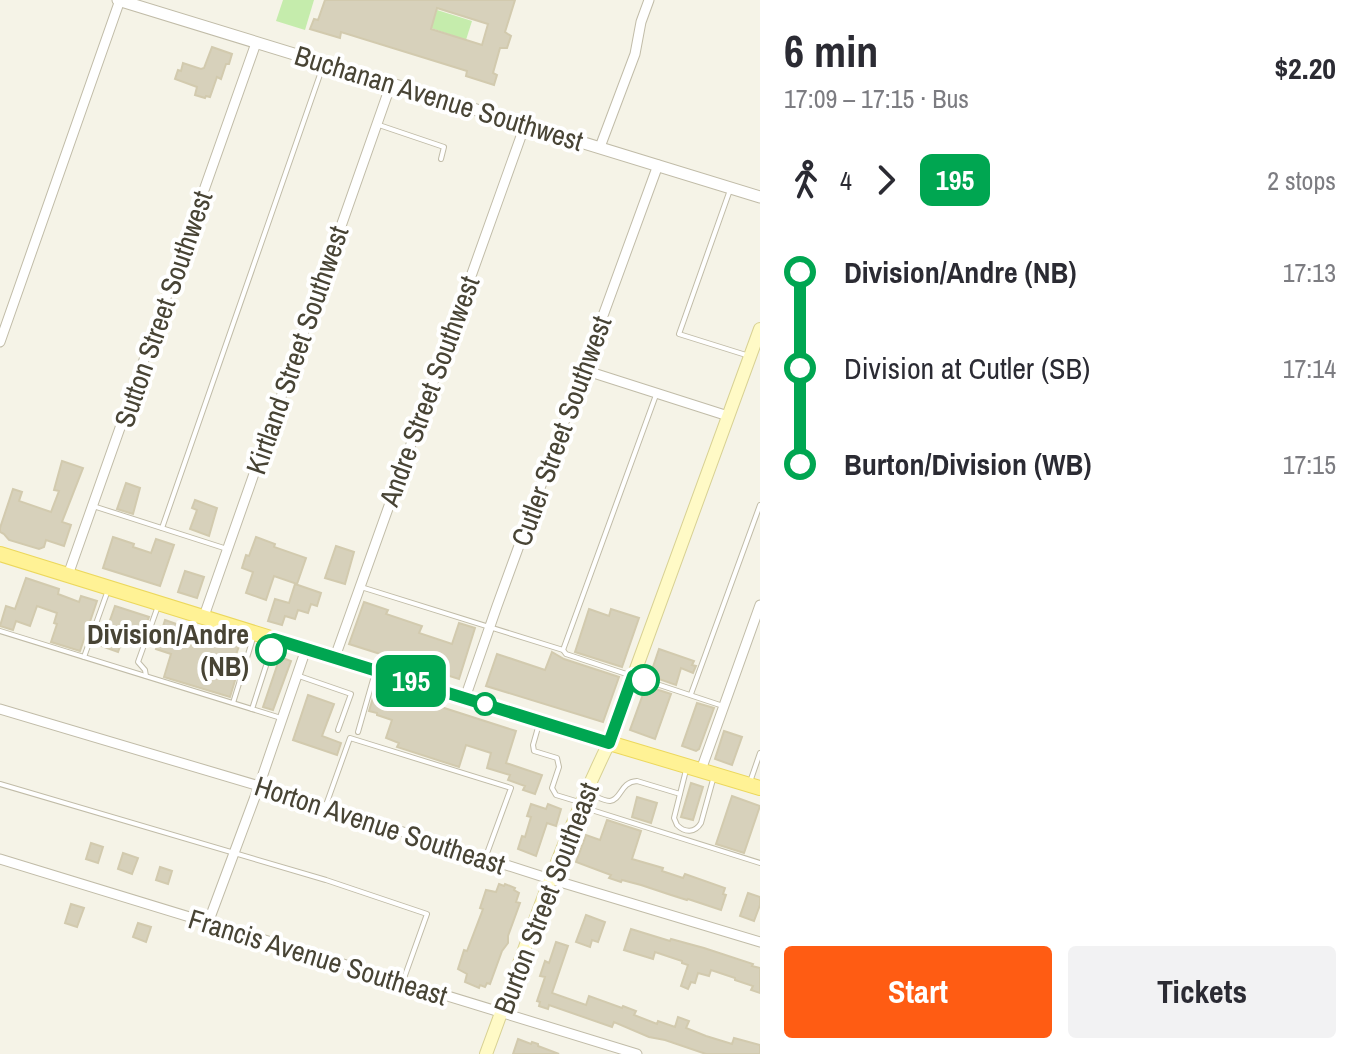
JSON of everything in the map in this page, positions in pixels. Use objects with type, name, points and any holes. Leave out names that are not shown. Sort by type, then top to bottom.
[{"type":"main road","name":"Burton Street Southeast","points":[[486,1054],[550,879],[609,743],[760,329]]},
{"type":"main road","points":[[1,556],[754,786]]},
{"type":"street","points":[[0,342],[119,0]]},
{"type":"street","name":"Buchanan Avenue Southwest","points":[[119,0],[156,6],[256,43],[760,197]]},
{"type":"street","points":[[600,147],[635,54],[649,0]]},
{"type":"street","name":"Sutton Street Southwest","points":[[68,575],[256,43]]},
{"type":"street","name":"Kirtland Street Southwest","points":[[204,616],[391,84]]},
{"type":"street","name":"Andre Street Southwest","points":[[335,657],[525,125]]},
{"type":"street","name":"Cutler Street Southwest","points":[[465,698],[658,165]]},
{"type":"street","points":[[584,370],[728,416]]},
{"type":"street","points":[[701,770],[760,605]]},
{"type":"street","points":[[208,923],[306,649]]},
{"type":"street","name":"Horton Avenue Southeast","points":[[0,709],[760,942]]},
{"type":"street","name":"Francis Avenue Southeast","points":[[0,859],[637,1054]]},
{"type":"lane","points":[[162,528],[324,64]]},
{"type":"lane","points":[[376,124],[444,147],[441,159]]},
{"type":"lane","points":[[731,188],[679,334],[750,356]]},
{"type":"lane","points":[[563,650],[657,393]]},
{"type":"lane","points":[[691,695],[760,505]]},
{"type":"lane","points":[[93,506],[227,549]]},
{"type":"lane","points":[[359,587],[563,650],[566,654],[723,706]]},
{"type":"lane","points":[[84,657],[109,588]]},
{"type":"lane","points":[[146,676],[138,662],[159,603]]},
{"type":"lane","points":[[0,631],[282,718]]},
{"type":"lane","points":[[233,704],[254,633]]},
{"type":"lane","points":[[252,709],[274,639]]},
{"type":"lane","points":[[358,732],[376,669]]},
{"type":"lane","points":[[297,675],[351,694],[338,730]]},
{"type":"lane","points":[[540,721],[534,751],[557,758],[559,767],[552,788],[556,795],[582,801],[760,863]]},
{"type":"lane","points":[[325,807],[350,738],[511,788],[486,858]]},
{"type":"lane","points":[[754,786],[760,753]]},
{"type":"lane","points":[[701,770],[701,823],[693,831],[681,829],[675,820],[680,794],[701,770]]},
{"type":"lane","points":[[582,801],[610,801],[630,781],[680,794]]},
{"type":"lane","points":[[0,784],[326,880],[427,914],[403,983]]},
{"type":"green space","points":[[283,0],[314,0],[305,30],[276,21]]},
{"type":"green space","points":[[437,10],[472,21],[466,40],[431,28]]},
{"type":"building","points":[[325,0],[515,0],[505,32],[511,36],[507,48],[500,48],[493,73],[497,75],[494,85],[466,76],[467,71],[341,32],[340,38],[310,29],[314,19],[318,20]],"holes":[[[437,8],[488,24],[482,45],[431,29]]]},
{"type":"building","points":[[212,47],[232,54],[221,79],[217,77],[210,97],[205,98],[195,95],[197,87],[175,79],[183,63],[204,68]]},
{"type":"building","points":[[62,461],[83,468],[62,522],[71,525],[64,546],[46,540],[44,547],[39,549],[9,540],[0,528],[13,489],[22,492],[19,501],[51,512],[59,491],[54,490]]},
{"type":"building","points":[[126,483],[140,488],[133,514],[117,509]]},
{"type":"building","points":[[195,500],[217,508],[209,536],[190,529],[197,510],[192,508]]},
{"type":"building","points":[[113,537],[151,553],[156,539],[174,545],[160,586],[103,568]]},
{"type":"building","points":[[256,537],[306,558],[297,584],[274,576],[266,600],[246,593],[253,572],[242,568]]},
{"type":"building","points":[[336,546],[354,552],[345,584],[325,578]]},
{"type":"building","points":[[185,571],[204,577],[197,598],[178,592]]},
{"type":"building","points":[[26,578],[59,589],[58,594],[79,602],[81,596],[97,601],[80,651],[51,642],[57,613],[37,606],[30,626],[16,621],[13,630],[0,626],[6,606],[15,609]]},
{"type":"building","points":[[295,584],[321,593],[317,606],[311,604],[308,613],[298,610],[295,619],[285,616],[282,625],[268,621],[275,599],[289,603]]},
{"type":"building","points":[[364,602],[388,610],[386,614],[422,626],[419,633],[452,644],[459,623],[475,628],[459,679],[349,644]]},
{"type":"building","points":[[115,606],[149,617],[138,646],[122,641],[118,652],[101,646]]},
{"type":"building","points":[[589,609],[609,616],[611,609],[639,618],[622,667],[575,652]]},
{"type":"building","points":[[165,620],[239,646],[230,672],[237,674],[230,697],[164,677],[171,654],[156,649]]},
{"type":"building","points":[[659,649],[694,661],[692,665],[696,666],[693,673],[681,668],[676,685],[650,676]]},
{"type":"building","points":[[552,652],[619,677],[603,722],[486,686],[497,654],[545,670]]},
{"type":"building","points":[[280,657],[291,661],[273,710],[263,707]]},
{"type":"building","points":[[646,686],[671,694],[655,739],[630,730]]},
{"type":"building","points":[[385,689],[516,731],[506,763],[542,775],[535,794],[523,790],[525,786],[508,780],[510,775],[487,768],[491,753],[466,745],[459,767],[397,747],[399,743],[386,738],[392,720],[369,711],[375,691],[384,694]]},
{"type":"building","points":[[308,695],[334,704],[322,736],[341,743],[337,755],[293,740]]},
{"type":"building","points":[[697,703],[714,708],[696,751],[682,746]]},
{"type":"building","points":[[724,731],[742,737],[732,765],[715,759]]},
{"type":"building","points":[[691,783],[703,787],[693,820],[681,817]]},
{"type":"building","points":[[732,796],[760,806],[744,853],[716,844]]},
{"type":"building","points":[[637,797],[657,803],[651,823],[632,817]]},
{"type":"building","points":[[531,804],[546,809],[548,804],[561,809],[556,826],[547,823],[536,856],[518,849],[531,817],[527,816]]},
{"type":"building","points":[[607,820],[641,831],[632,859],[683,878],[685,874],[725,888],[721,910],[641,885],[621,882],[576,862],[586,835],[600,840]]},
{"type":"building","points":[[91,843],[103,847],[98,863],[86,859]]},
{"type":"building","points":[[123,853],[138,858],[132,874],[118,869]]},
{"type":"building","points":[[160,867],[172,871],[168,884],[156,880]]},
{"type":"building","points":[[499,884],[515,888],[519,893],[516,902],[520,903],[508,943],[490,984],[487,983],[485,987],[480,985],[479,988],[465,982],[467,974],[458,969],[483,909],[480,908],[486,890],[496,892]]},
{"type":"building","points":[[748,893],[760,897],[754,921],[740,916]]},
{"type":"building","points":[[71,904],[84,908],[77,927],[65,923]]},
{"type":"building","points":[[586,915],[605,922],[598,942],[592,940],[590,947],[576,942]]},
{"type":"building","points":[[138,923],[151,927],[146,942],[133,937]]},
{"type":"building","points":[[631,929],[753,964],[760,968],[760,993],[751,990],[753,986],[711,970],[709,976],[698,973],[695,983],[691,982],[688,989],[681,986],[688,965],[682,961],[655,952],[653,959],[624,950]]},
{"type":"building","points":[[556,942],[568,946],[552,993],[586,1005],[589,996],[623,1006],[636,1011],[634,1015],[657,1024],[658,1021],[675,1027],[678,1017],[689,1021],[686,1028],[706,1036],[732,1044],[734,1038],[760,1045],[760,1054],[706,1054],[649,1037],[614,1022],[612,1027],[549,1005],[548,1009],[539,1006],[540,1002],[537,1001],[545,977],[540,976],[545,961],[549,963]]},
{"type":"building","points":[[518,1039],[538,1044],[559,1054],[513,1054]]},
{"type":"bus line","name":"195","points":[[271,650],[274,639],[609,743],[633,676],[644,680]]},
{"type":"place","name":"Division/Andre (NB)","points":[[271,650]]}]
